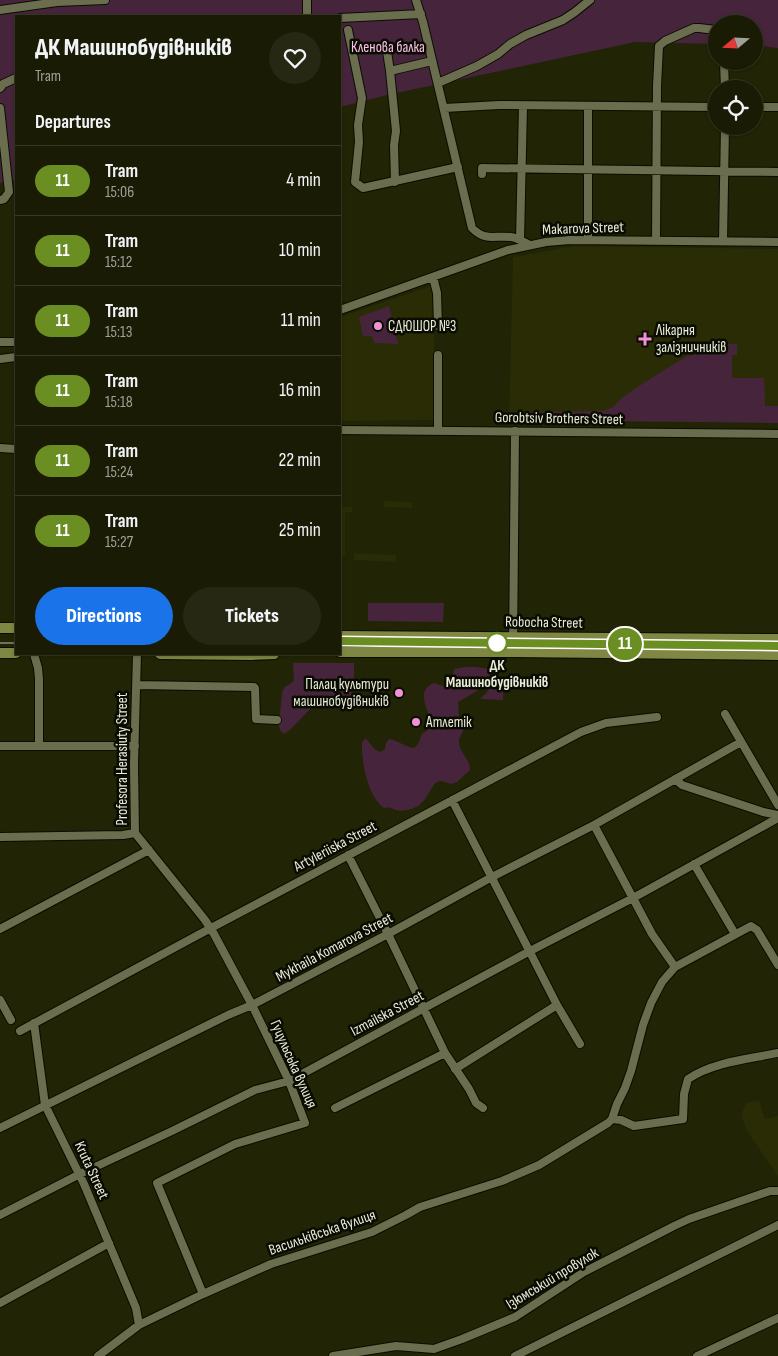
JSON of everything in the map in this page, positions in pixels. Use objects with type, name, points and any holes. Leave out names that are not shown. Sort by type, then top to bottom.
[{"type":"main road","points":[[0,628],[15,628]]},
{"type":"main road","name":"Robocha Street","points":[[341,636],[778,639]]},
{"type":"main road","name":"Robocha Street","points":[[341,652],[778,655]]},
{"type":"main road","points":[[0,653],[15,653]]},
{"type":"main road","points":[[206,655],[262,655]]},
{"type":"street","points":[[0,10],[57,2],[105,0]]},
{"type":"street","points":[[307,0],[307,15]]},
{"type":"street","points":[[416,0],[438,83],[472,228],[480,235],[512,237],[530,245]]},
{"type":"street","points":[[438,83],[477,66],[526,35],[563,20],[590,0]]},
{"type":"street","points":[[341,18],[421,14]]},
{"type":"street","points":[[656,241],[659,46],[671,38],[694,28],[708,29]]},
{"type":"street","points":[[348,30],[362,98],[358,125],[359,142],[355,182],[363,188],[458,167]]},
{"type":"street","points":[[386,45],[396,131],[394,145],[395,182]]},
{"type":"street","points":[[390,71],[432,61]]},
{"type":"street","points":[[0,88],[3,84],[15,78]]},
{"type":"street","points":[[444,108],[499,104],[523,106],[708,107]]},
{"type":"street","points":[[520,240],[523,106]]},
{"type":"street","points":[[588,106],[588,240]]},
{"type":"street","points":[[763,107],[778,108]]},
{"type":"street","points":[[0,108],[10,192],[4,199],[0,200]]},
{"type":"street","points":[[723,241],[725,135]]},
{"type":"street","points":[[482,174],[482,168],[778,172]]},
{"type":"street","name":"Makarova Street","points":[[341,310],[508,250],[558,240],[778,242]]},
{"type":"street","points":[[433,277],[437,293],[438,326]]},
{"type":"street","points":[[0,342],[15,342]]},
{"type":"street","points":[[438,355],[438,430]]},
{"type":"street","points":[[0,359],[15,357]]},
{"type":"street","name":"Gorobtsiv Brothers Street","points":[[341,430],[778,434]]},
{"type":"street","points":[[514,652],[515,431]]},
{"type":"street","points":[[0,448],[15,450]]},
{"type":"street","points":[[34,655],[38,668],[39,746]]},
{"type":"street","name":"Profesora Herasiuty Street","points":[[137,655],[136,833],[211,928]]},
{"type":"street","points":[[137,685],[254,687],[256,719],[277,720]]},
{"type":"street","points":[[725,714],[778,805]]},
{"type":"street","name":"Artyleriiska Street","points":[[20,1031],[580,732],[606,723],[657,717]]},
{"type":"street","name":"Mykhaila Komarova Street","points":[[0,1128],[228,1015],[252,1005],[594,825],[741,742]]},
{"type":"street","points":[[0,746],[135,746]]},
{"type":"street","points":[[675,779],[682,785],[778,816]]},
{"type":"street","points":[[452,800],[557,1005],[580,1044]]},
{"type":"street","name":"Izmailska Street","points":[[0,1215],[254,1090],[289,1081],[530,951],[633,898],[778,816]]},
{"type":"street","points":[[594,825],[652,934],[675,967]]},
{"type":"street","points":[[0,836],[123,835],[136,833]]},
{"type":"street","points":[[0,928],[149,850]]},
{"type":"street","points":[[348,855],[445,1052],[476,1103],[483,1108]]},
{"type":"street","points":[[694,864],[735,934]]},
{"type":"street","points":[[778,965],[757,930],[751,926],[675,967],[662,982],[651,1004],[643,1025],[631,1071],[612,1119],[621,1120],[634,1126],[683,1119],[684,1094],[688,1079],[696,1074],[725,1064],[778,1053]]},
{"type":"street","name":"Гуцульська вулиця","points":[[203,1294],[157,1183],[236,1144],[305,1123],[289,1081],[252,1005],[211,928]]},
{"type":"street","points":[[0,1000],[11,1020]]},
{"type":"street","points":[[455,1069],[557,1005]]},
{"type":"street","name":"Kruta Street","points":[[34,1023],[45,1105],[80,1174],[136,1308],[139,1325]]},
{"type":"street","name":"Гуцульська вулиця","points":[[335,1108],[445,1052]]},
{"type":"street","name":"Васильківська вулиця","points":[[98,1356],[139,1325],[203,1294],[271,1264],[372,1232],[420,1207],[502,1181],[539,1165],[608,1124],[612,1119]]},
{"type":"street","name":"Ізюмський провулок","points":[[333,1356],[396,1346],[434,1350],[462,1340],[515,1317],[584,1272],[674,1226],[770,1191],[778,1191]]},
{"type":"street","points":[[515,1356],[778,1225]]},
{"type":"street","points":[[0,1303],[109,1243]]},
{"type":"street","points":[[697,1356],[778,1318]]},
{"type":"shaded area","name":"Лікарня залізничників","points":[[575,246],[778,249],[778,423],[509,420],[513,257]]},
{"type":"shaded area","points":[[431,286],[434,294],[435,420],[341,421],[341,317]]},
{"type":"shaded area","points":[[384,501],[412,502],[412,508],[383,507]]},
{"type":"shaded area","points":[[341,507],[352,507],[352,512],[345,513],[345,556],[341,556]]},
{"type":"shaded area","points":[[354,553],[396,555],[396,562],[354,560]]},
{"type":"shaded area","points":[[759,1100],[765,1119],[778,1116],[778,1176],[747,1131],[741,1115],[746,1103]]},
{"type":"green space","name":"Кленова балка","points":[[0,0],[778,0],[778,48],[763,46],[763,15],[708,15],[708,44],[635,42],[387,95],[341,107],[341,15],[15,15],[15,180],[0,183]]},
{"type":"green space","name":"СДЮШОР №3","points":[[389,306],[398,344],[374,343],[372,336],[363,336],[359,317]]},
{"type":"green space","points":[[718,344],[737,344],[737,355],[732,355],[732,378],[764,378],[765,406],[778,406],[778,423],[517,420],[518,417],[526,412],[603,411],[613,407],[642,384],[687,356],[699,354]]},
{"type":"green space","points":[[368,603],[444,603],[443,622],[368,621]]},
{"type":"green space","points":[[293,663],[354,663],[354,680],[352,680],[351,698],[347,702],[326,701],[316,704],[284,734],[280,730],[279,725],[282,692],[285,687],[294,681]]},
{"type":"green space","points":[[465,667],[490,669],[491,675],[481,679],[477,691],[458,702],[458,721],[464,729],[459,744],[470,770],[457,782],[451,784],[441,781],[437,782],[424,801],[414,808],[400,811],[384,808],[378,803],[370,787],[364,769],[362,743],[365,738],[374,748],[381,752],[385,749],[389,739],[414,748],[422,734],[430,726],[424,697],[428,687],[434,683],[450,688],[453,684],[454,669]]},
{"type":"green space","points":[[489,681],[495,685],[495,689],[503,688],[503,700],[480,699],[488,691],[486,683]]},
{"type":"tram line","name":"11","points":[[341,641],[778,646]]},
{"type":"tram line","points":[[0,643],[15,643]]},
{"type":"tram line","points":[[341,645],[778,649]]},
{"type":"place","name":"СДЮШОР №3","points":[[378,326]]},
{"type":"place","name":"Лікарня залізничників","points":[[645,339]]},
{"type":"place","name":"ДК Машинобудівників","points":[[497,643]]},
{"type":"place","name":"Палац культури машинобудівників","points":[[399,693]]},
{"type":"place","name":"Атлетік","points":[[416,722]]}]
